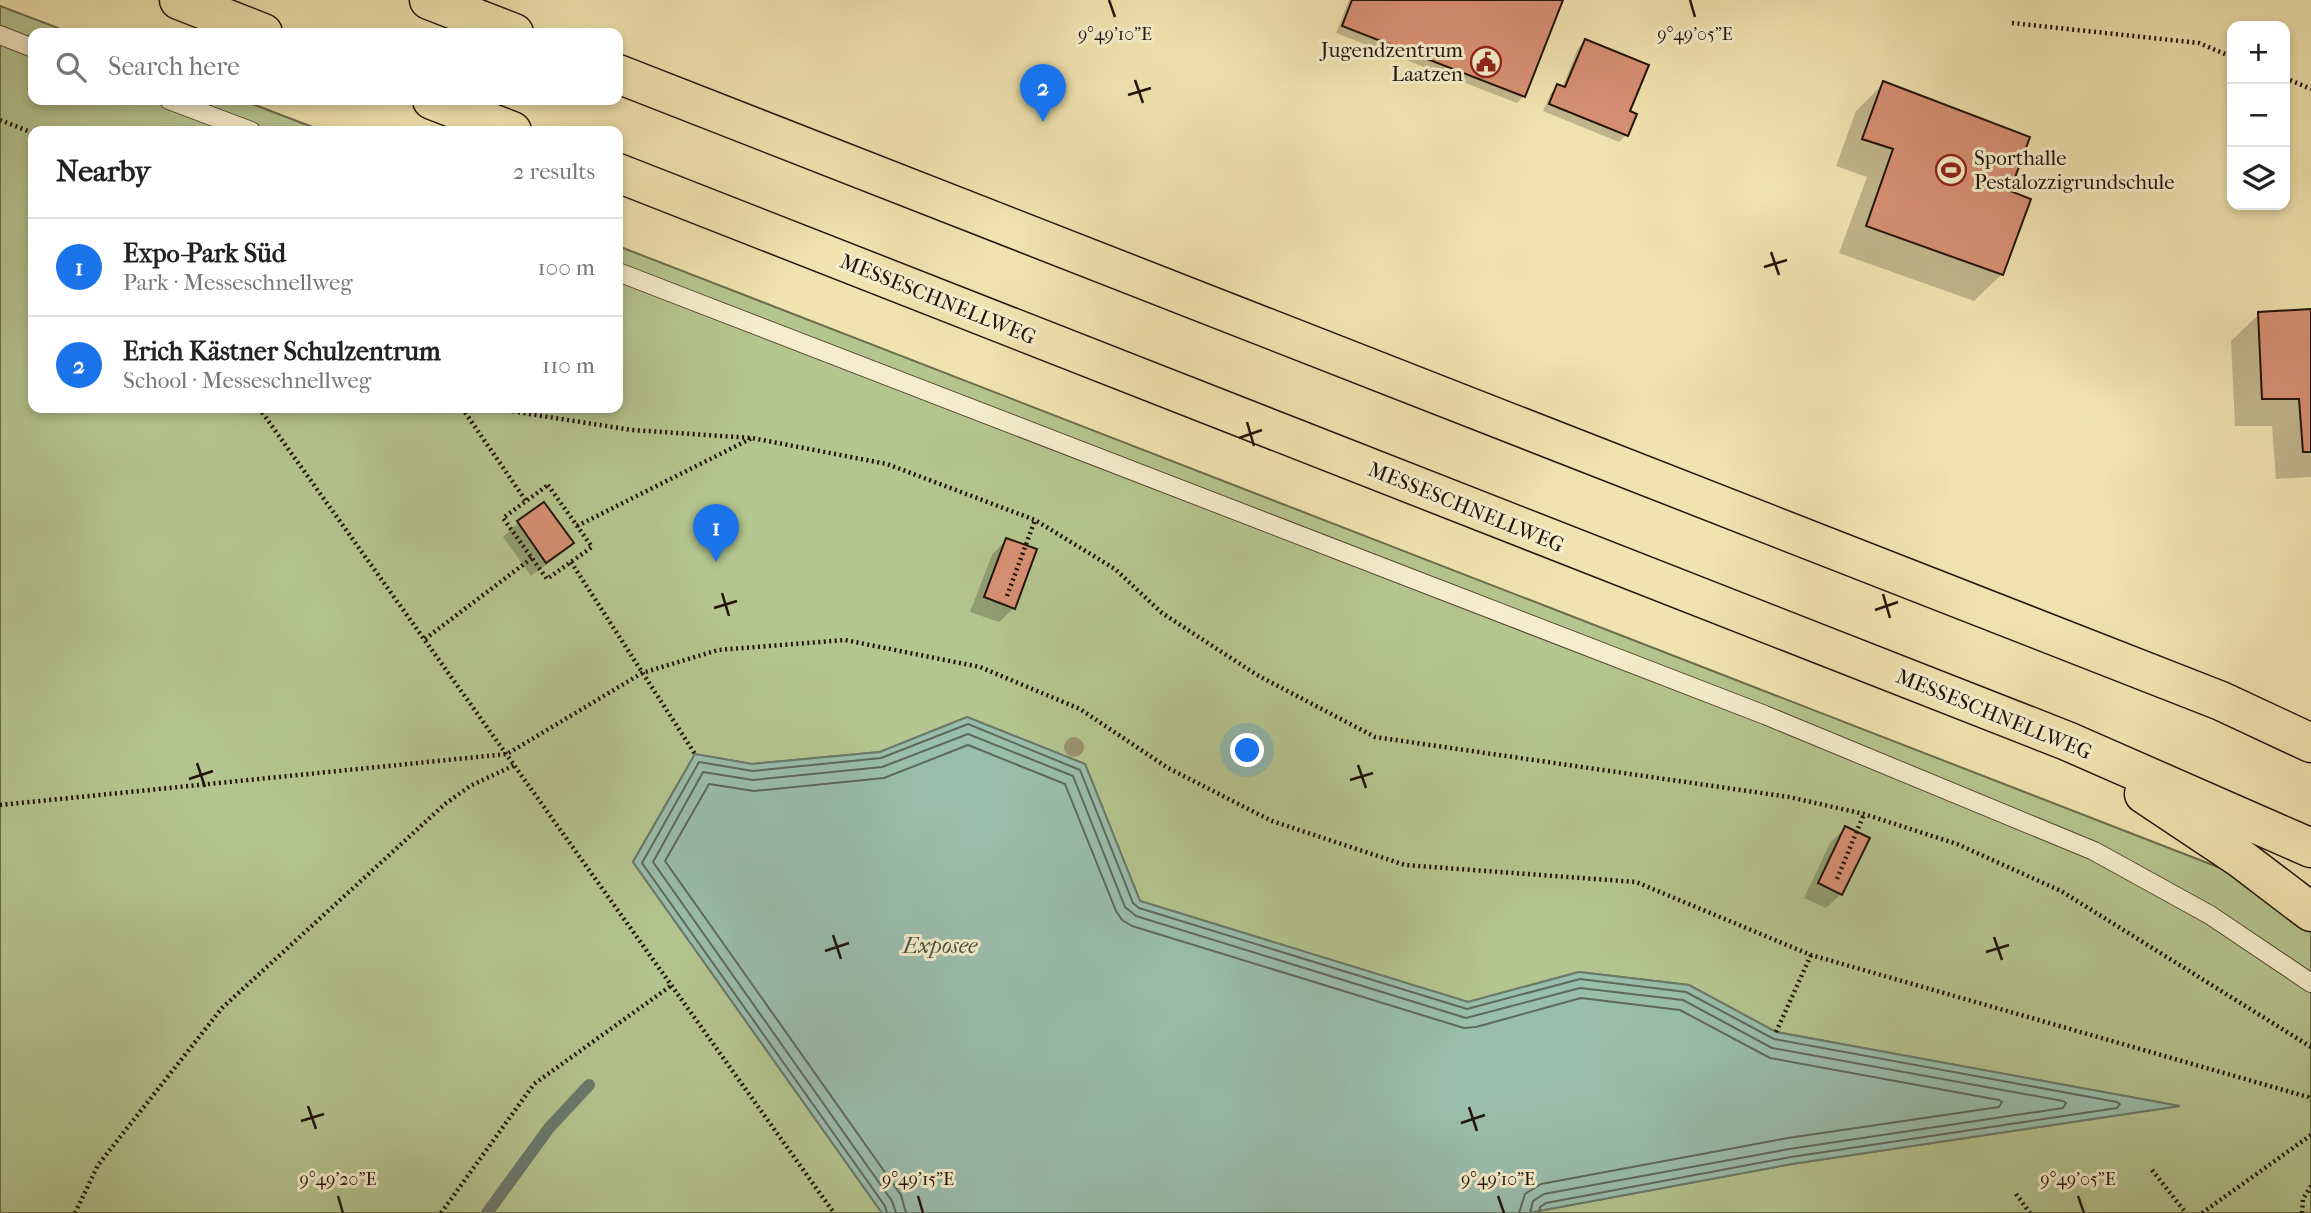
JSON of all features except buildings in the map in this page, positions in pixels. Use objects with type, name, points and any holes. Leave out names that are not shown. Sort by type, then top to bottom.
[{"type":"highway","points":[[179,0],[250,28]]},
{"type":"highway","points":[[429,0],[501,28]]},
{"type":"highway","points":[[623,76],[2221,701],[2311,743]]},
{"type":"highway","points":[[445,105],[499,126]]},
{"type":"highway","name":"MESSESCHNELLWEG","points":[[623,175],[2067,741],[2311,848]]},
{"type":"highway","points":[[2067,741],[2311,912]]},
{"type":"lane","points":[[0,35],[28,46]]},
{"type":"lane","points":[[182,105],[238,126]]},
{"type":"lane","points":[[623,274],[1765,715],[2094,851],[2210,915],[2311,983]]},
{"type":"path","points":[[2012,23],[2199,43],[2227,55]]},
{"type":"path","points":[[2290,80],[2311,89]]},
{"type":"path","points":[[0,120],[28,131]]},
{"type":"path","points":[[263,413],[834,1213]]},
{"type":"path","points":[[465,413],[526,501]]},
{"type":"path","points":[[523,413],[632,430],[752,438],[887,464],[1035,520],[1115,569],[1162,613],[1257,675],[1374,737],[1789,797],[1864,814],[1957,844],[2061,891],[2311,1047]]},
{"type":"path","points":[[577,526],[752,438]]},
{"type":"path","points":[[548,485],[592,547],[547,579],[503,517],[526,501],[548,485]]},
{"type":"path","points":[[1007,596],[1035,520]]},
{"type":"path","points":[[425,639],[533,558]]},
{"type":"path","points":[[571,562],[695,754]]},
{"type":"path","points":[[0,805],[507,754],[642,673],[718,650],[845,640],[980,667],[1080,709],[1168,768],[1285,826],[1405,865],[1636,882],[1811,955],[2308,1097],[2311,1101]]},
{"type":"path","points":[[75,1213],[98,1165],[222,1008],[445,804],[470,786],[515,765]]},
{"type":"path","points":[[1837,879],[1864,814]]},
{"type":"path","points":[[1776,1032],[1811,955]]},
{"type":"path","points":[[441,1213],[534,1084],[672,985]]},
{"type":"path","points":[[2202,1213],[2311,1135]]},
{"type":"path","points":[[2152,1170],[2186,1213]]},
{"type":"path","points":[[2302,1213],[2303,1199],[2311,1186]]},
{"type":"path","points":[[2016,1194],[2030,1213]]},
{"type":"green space","points":[[0,6],[58,28],[28,28],[28,105],[255,105],[310,126],[28,126],[28,413],[623,413],[623,248],[2241,876],[2311,929],[2311,1213],[1528,1213],[1792,1164],[2178,1106],[1776,1032],[1689,985],[1579,972],[1468,1002],[1140,901],[1085,764],[967,717],[880,752],[752,764],[695,754],[633,862],[882,1213],[0,1213]]},
{"type":"water","name":"Exposee","points":[[967,717],[1085,764],[1140,901],[1468,1002],[1579,972],[1689,985],[1776,1032],[2180,1106],[1792,1164],[1528,1213],[882,1213],[633,862],[695,754],[752,764],[880,752]]},
{"type":"waterway","points":[[487,1213],[549,1128],[589,1085]]},
{"type":"place","name":"Jugendzentrum Laatzen","points":[[1486,62]]},
{"type":"place","name":"Erich Kästner Schulzentrum","points":[[1043,122]]},
{"type":"place","name":"Sporthalle Pestalozzigrundschule","points":[[1951,170]]},
{"type":"place","name":"Expo-Park Süd","points":[[716,562]]}]
